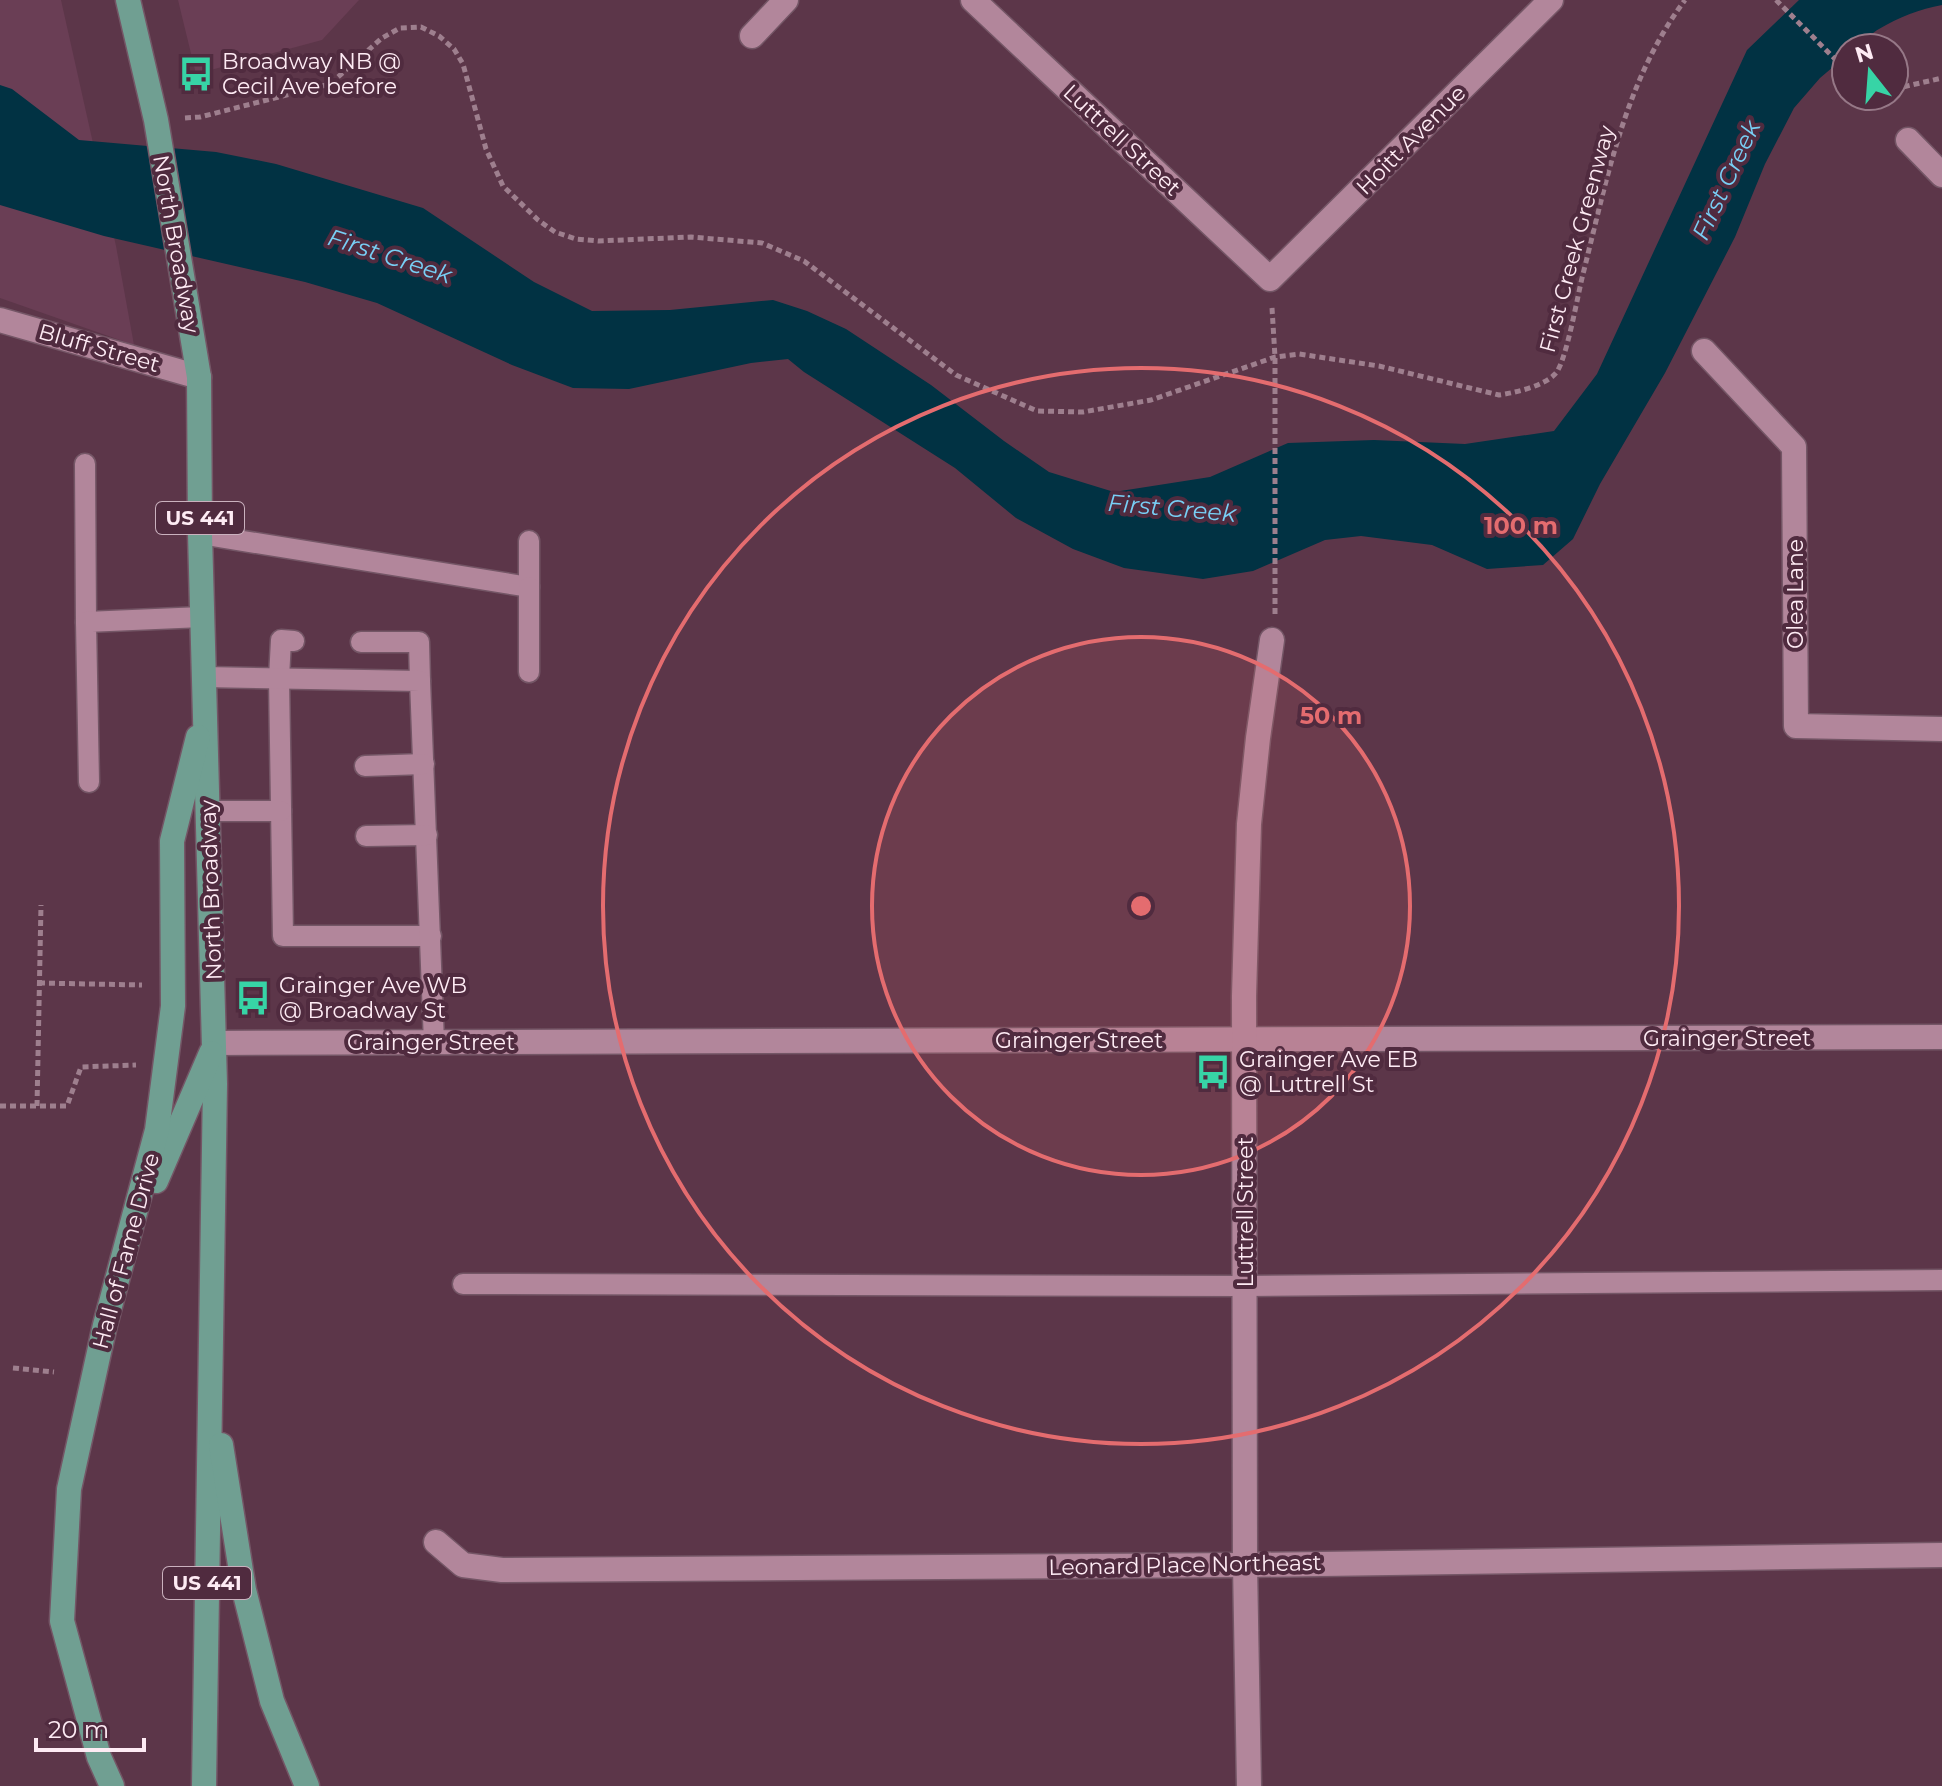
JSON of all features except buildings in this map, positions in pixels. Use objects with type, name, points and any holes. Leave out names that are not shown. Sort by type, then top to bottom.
[{"type":"main road","name":"North Broadway","points":[[128,0],[156,120],[199,377],[204,711],[215,1043],[204,1786]]},
{"type":"main road","name":"Hall of Fame Drive","points":[[112,1786],[99,1757],[62,1621],[69,1489],[105,1325],[157,1130],[173,1006],[172,841],[204,711]]},
{"type":"main road","points":[[105,1325],[157,1180],[215,1043]]},
{"type":"main road","points":[[210,1379],[244,1590],[272,1701],[307,1786]]},
{"type":"street","points":[[752,36],[786,0]]},
{"type":"street","name":"Luttrell Street","points":[[973,0],[1270,279]]},
{"type":"street","name":"Hoitt Avenue","points":[[1270,279],[1551,0]]},
{"type":"street","points":[[1908,140],[1942,175]]},
{"type":"street","name":"Bluff Street","points":[[0,320],[199,377]]},
{"type":"street","name":"Olea Lane","points":[[1704,351],[1794,447],[1796,726],[1942,729]]},
{"type":"street","name":"Luttrell Street","points":[[1249,1786],[1245,1565],[1244,996],[1249,824],[1272,640]]},
{"type":"street","name":"Grainger Street","points":[[215,1043],[1942,1037]]},
{"type":"street","name":"Leonard Place Northeast","points":[[436,1542],[463,1565],[502,1570],[1245,1565],[1942,1555]]},
{"type":"lane","points":[[85,464],[89,782]]},
{"type":"lane","points":[[200,534],[529,587]]},
{"type":"lane","points":[[529,541],[529,672]]},
{"type":"lane","points":[[86,622],[202,617]]},
{"type":"lane","points":[[294,641],[281,640],[279,678],[289,767],[281,811],[290,837],[283,936],[431,936]]},
{"type":"lane","points":[[361,642],[419,642],[434,1043]]},
{"type":"lane","points":[[204,677],[420,681]]},
{"type":"lane","points":[[365,766],[424,764]]},
{"type":"lane","points":[[209,811],[281,811]]},
{"type":"lane","points":[[366,836],[427,835]]},
{"type":"lane","points":[[463,1284],[1245,1286],[1942,1280]]},
{"type":"path","name":"First Creek Greenway","points":[[156,120],[200,117],[330,84],[382,38],[400,28],[421,27],[439,36],[454,49],[463,64],[486,149],[503,186],[555,232],[576,239],[598,241],[691,237],[762,243],[804,261],[956,375],[1037,411],[1083,412],[1151,400],[1275,357],[1299,354],[1379,366],[1499,395],[1519,392],[1555,375],[1565,359],[1569,329],[1632,96],[1666,26],[1685,0]]},
{"type":"path","points":[[1776,0],[1830,55]]},
{"type":"path","points":[[1910,85],[1942,78]]},
{"type":"path","points":[[1270,279],[1275,357],[1277,601]]},
{"type":"path","points":[[37,1106],[41,905]]},
{"type":"path","points":[[39,983],[154,986]]},
{"type":"path","points":[[0,1106],[67,1106],[81,1067],[141,1064]]},
{"type":"path","points":[[13,1368],[54,1372]]},
{"type":"shaded area","points":[[0,0],[61,0],[116,246],[134,345],[0,298]]},
{"type":"shaded area","points":[[178,0],[359,0],[322,40],[196,74]]},
{"type":"water","name":"First Creek","points":[[1799,0],[1942,0],[1942,5],[1902,17],[1875,32],[1830,32],[1830,70],[1794,108],[1765,164],[1735,237],[1665,373],[1600,484],[1573,539],[1543,565],[1487,569],[1432,545],[1361,536],[1325,540],[1253,571],[1203,579],[1124,568],[1073,549],[1016,518],[955,468],[788,359],[751,363],[629,389],[573,388],[512,365],[377,303],[305,282],[104,236],[0,205],[0,85],[12,89],[79,140],[216,152],[276,164],[423,208],[534,282],[592,311],[670,310],[773,300],[807,311],[846,329],[931,385],[1049,472],[1114,492],[1210,477],[1288,443],[1374,440],[1465,444],[1554,431],[1597,374],[1747,50]]},
{"type":"place","name":"Broadway NB @ Cecil Ave before","points":[[196,74]]},
{"type":"place","name":"Grainger Ave WB @ Broadway St","points":[[253,998]]},
{"type":"place","name":"Grainger Ave EB @ Luttrell St","points":[[1213,1072]]}]
